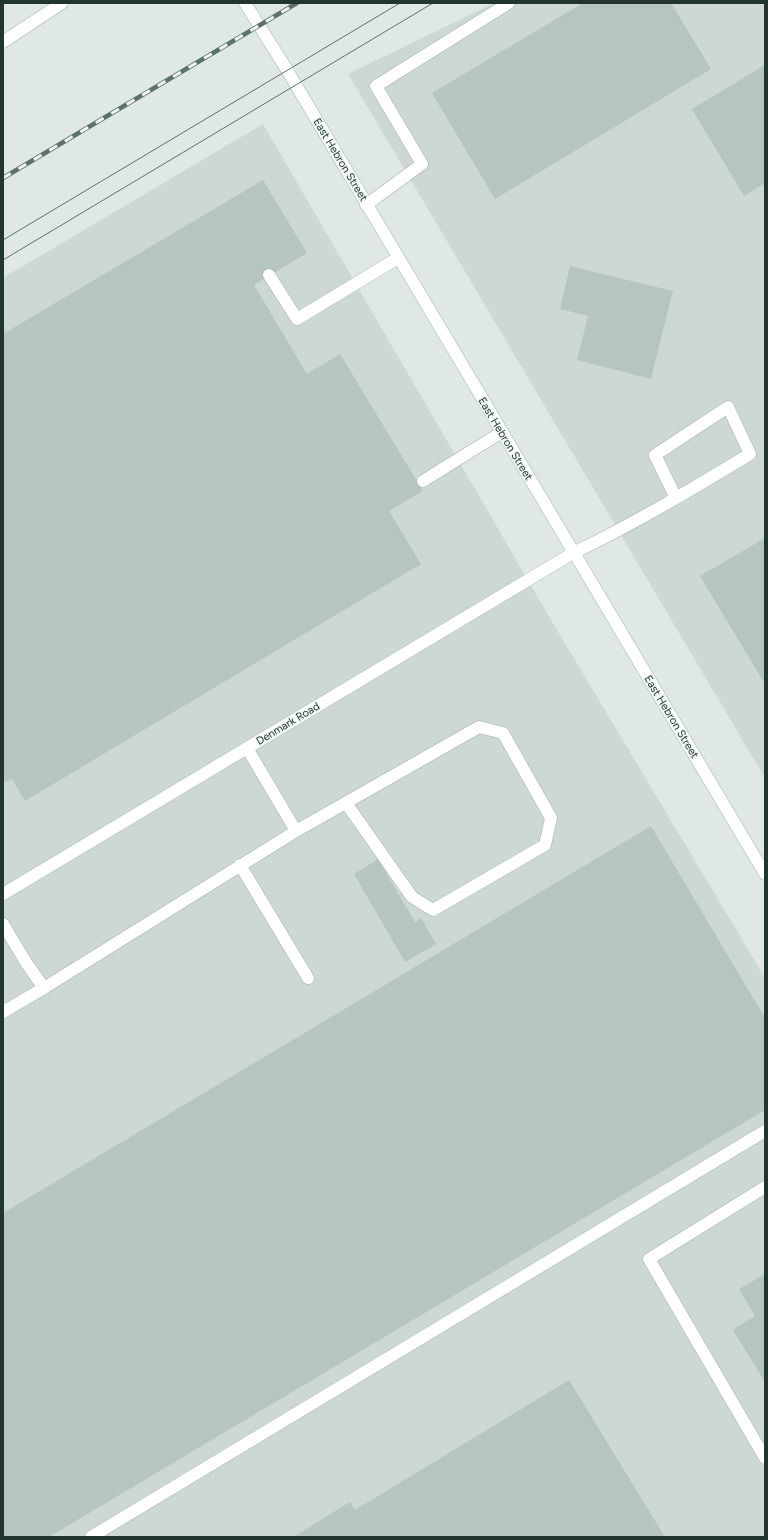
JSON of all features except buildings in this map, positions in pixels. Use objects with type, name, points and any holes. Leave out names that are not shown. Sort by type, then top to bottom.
[{"type":"street","points":[[3,42],[62,3]]},
{"type":"street","name":"East Hebron Street","points":[[245,3],[287,70],[573,554],[765,874]]},
{"type":"street","points":[[366,205],[422,164],[376,86],[509,3]]},
{"type":"street","points":[[269,275],[297,319],[398,258]]},
{"type":"street","name":"Denmark Road","points":[[3,894],[573,554],[618,532],[676,498],[750,454],[728,407],[655,455],[676,498]]},
{"type":"street","points":[[423,480],[502,432]]},
{"type":"street","points":[[3,1012],[296,831],[479,727],[503,733],[551,818],[545,845],[432,910],[412,897],[346,803]]},
{"type":"street","points":[[247,748],[296,831]]},
{"type":"street","points":[[240,865],[308,978]]},
{"type":"street","points":[[3,924],[27,964],[44,988]]},
{"type":"street","points":[[91,1537],[765,1131]]},
{"type":"street","points":[[765,1187],[649,1259],[765,1458]]},
{"type":"shaded area","points":[[494,3],[765,3],[765,778],[348,74]]},
{"type":"shaded area","points":[[263,124],[554,625],[765,978],[765,1537],[3,1537],[3,278]]},
{"type":"tram line","points":[[3,240],[400,3]]},
{"type":"tram line","points":[[3,260],[433,3]]},
{"type":"railway","points":[[3,178],[297,3]]}]
